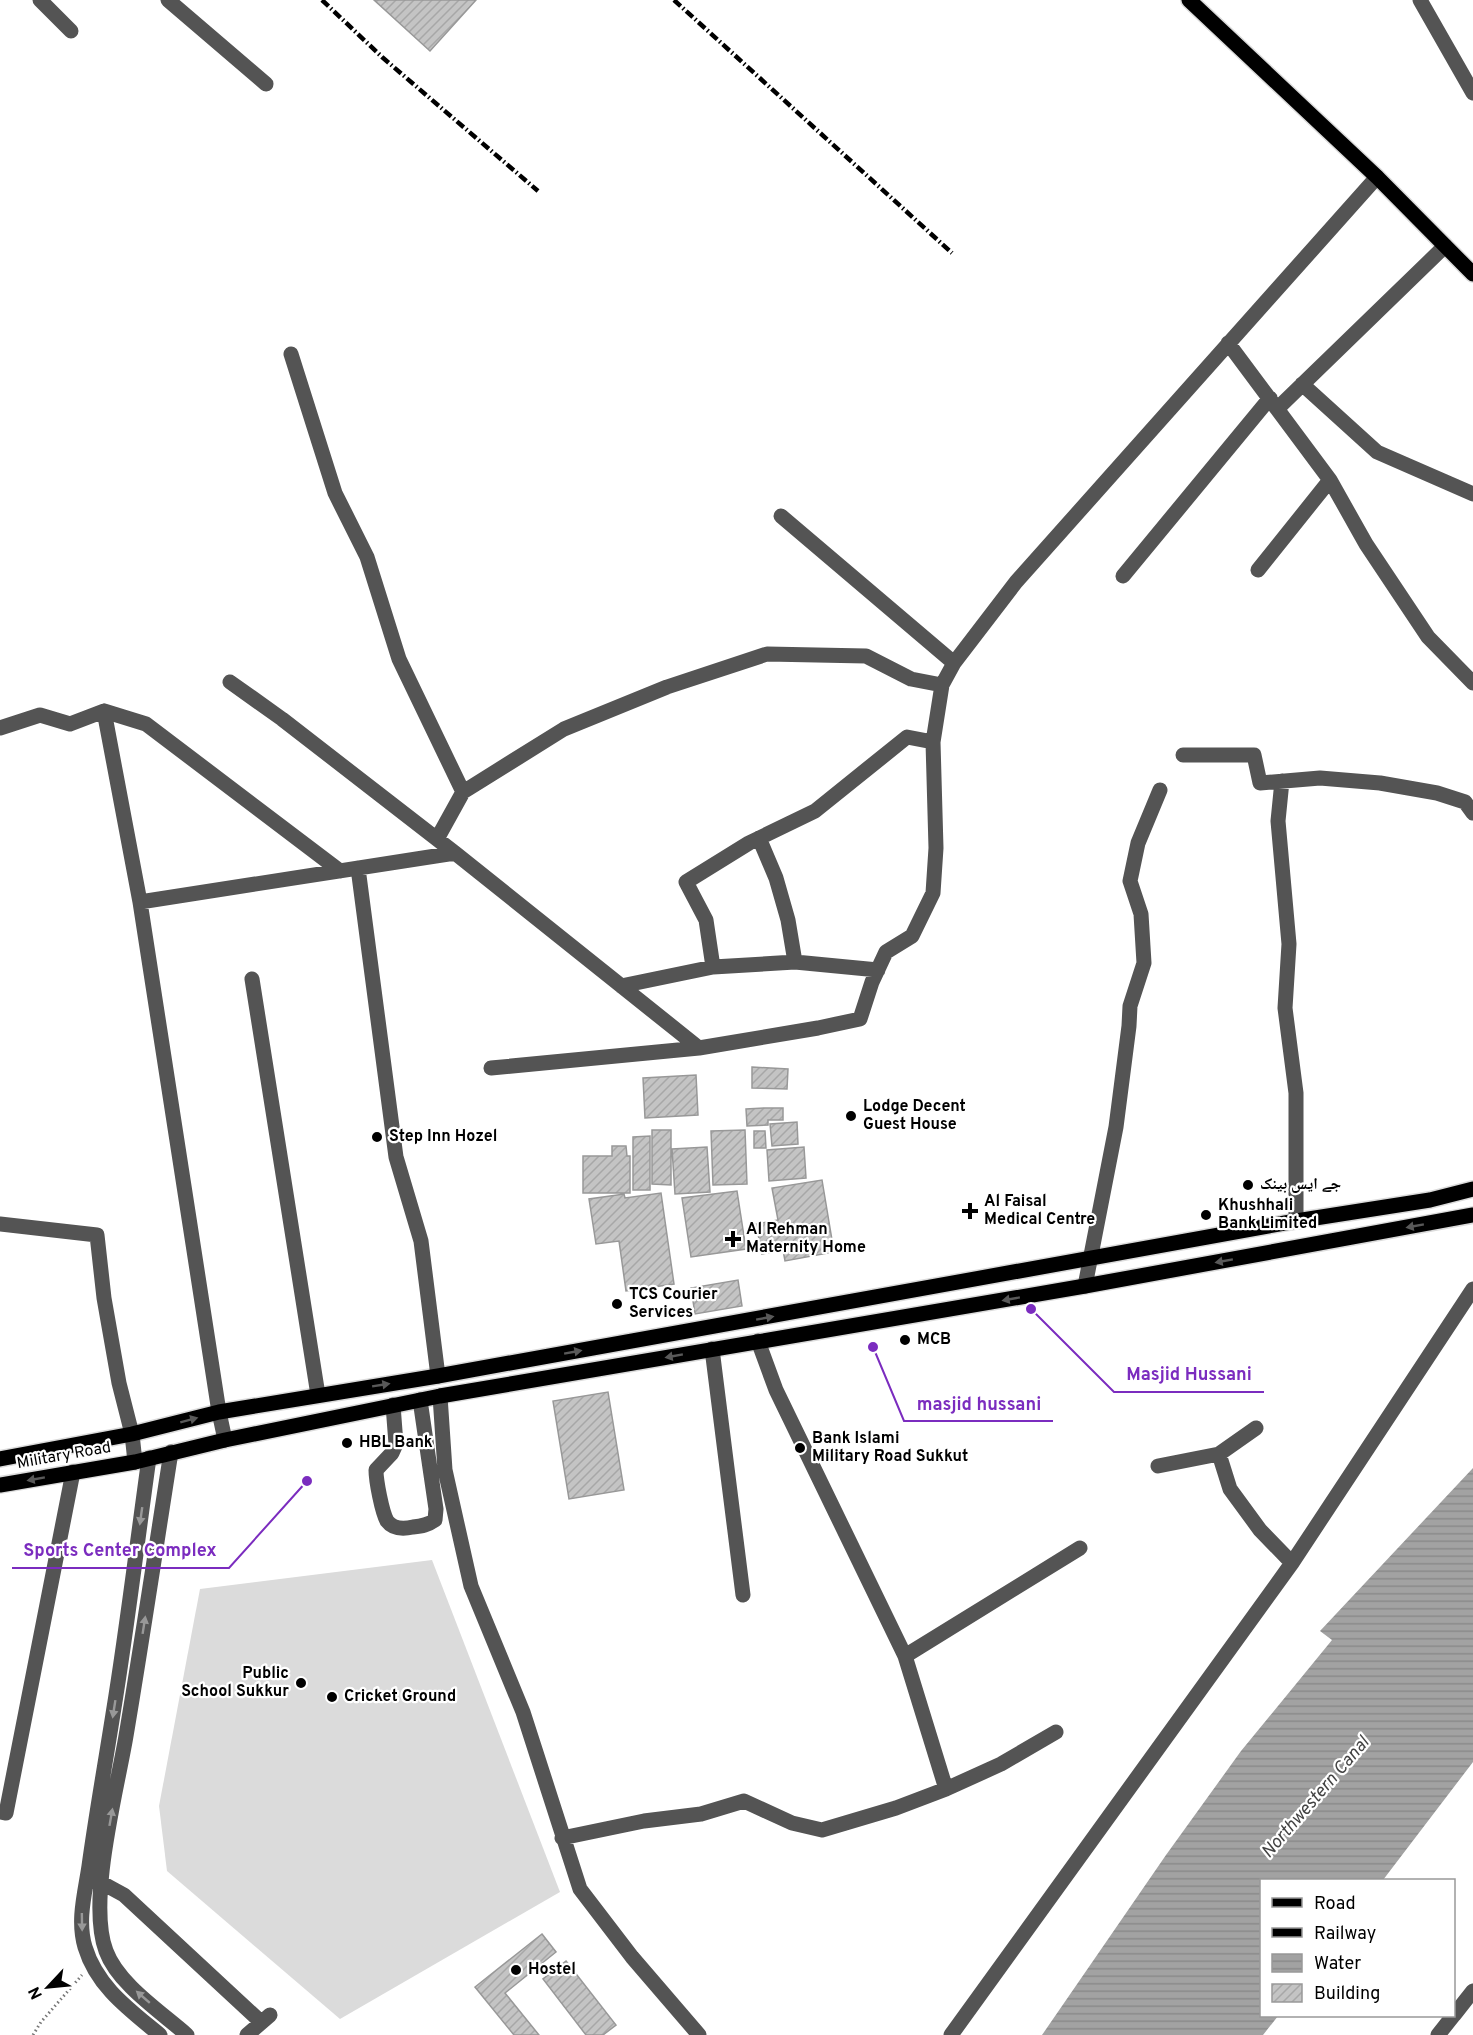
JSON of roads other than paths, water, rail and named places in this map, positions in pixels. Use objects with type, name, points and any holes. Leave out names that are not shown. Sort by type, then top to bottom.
[{"type":"main road","points":[[1189,0],[1377,177],[1473,274]]},
{"type":"main road","name":"Military Road","points":[[0,1459],[132,1434],[219,1412],[438,1376],[1296,1221],[1430,1200],[1473,1189]]},
{"type":"main road","points":[[1451,1220],[1473,1215]]},
{"type":"main road","points":[[1451,1220],[1473,1221]]},
{"type":"main road","name":"Military Road","points":[[0,1485],[142,1460],[225,1440],[440,1396],[1085,1286],[1451,1220]]},
{"type":"street","points":[[40,0],[71,31]]},
{"type":"street","points":[[168,0],[266,84]]},
{"type":"street","points":[[1420,0],[1473,93]]},
{"type":"street","points":[[491,1068],[699,1048],[818,1028],[860,1018],[886,952],[912,936],[933,893],[936,848],[933,742],[942,685],[954,663],[1016,582],[1377,177]]},
{"type":"street","points":[[1123,576],[1274,403],[1302,384],[1445,246]]},
{"type":"street","points":[[1228,343],[1330,480],[1366,544],[1428,637],[1473,683]]},
{"type":"street","points":[[291,354],[335,493],[367,557],[399,659],[463,792]]},
{"type":"street","points":[[1302,384],[1377,452],[1473,494]]},
{"type":"street","points":[[1258,570],[1330,480]]},
{"type":"street","points":[[781,516],[954,663]]},
{"type":"street","points":[[437,840],[463,792],[564,729],[668,687],[767,654],[866,656],[911,679],[942,685]]},
{"type":"street","points":[[230,682],[282,718],[455,853],[699,1048]]},
{"type":"street","points":[[104,711],[140,902],[225,1440]]},
{"type":"street","points":[[0,729],[40,715],[70,724],[104,711],[146,724],[340,871]]},
{"type":"street","points":[[713,967],[706,920],[686,882],[759,838],[815,811],[907,737],[933,742]]},
{"type":"street","points":[[1183,755],[1254,755],[1260,783],[1320,778],[1380,783],[1437,793],[1465,802],[1473,813]]},
{"type":"street","points":[[1282,781],[1278,821],[1289,945],[1285,1008],[1296,1094],[1296,1221]]},
{"type":"street","points":[[1085,1286],[1116,1127],[1130,1006],[1144,963],[1141,914],[1130,881],[1138,843],[1160,790]]},
{"type":"street","points":[[759,838],[776,878],[788,920],[795,962]]},
{"type":"street","points":[[140,902],[455,853]]},
{"type":"street","points":[[358,868],[396,1157],[421,1240],[438,1376]]},
{"type":"street","points":[[621,986],[713,967],[795,962],[878,969]]},
{"type":"street","points":[[252,979],[318,1395]]},
{"type":"street","points":[[0,1224],[97,1235],[104,1298],[119,1383],[132,1434],[142,1460],[138,1541],[114,1712],[94,1882],[106,1954],[127,1983],[187,2035]]},
{"type":"street","points":[[951,2035],[1292,1563],[1473,1289]]},
{"type":"street","points":[[759,1341],[776,1390],[905,1656],[946,1789]]},
{"type":"street","points":[[712,1349],[743,1595]]},
{"type":"street","points":[[440,1396],[445,1470],[471,1586],[522,1712],[580,1889],[632,1957],[699,2035]]},
{"type":"street","points":[[393,1406],[396,1444],[376,1470],[376,1480],[387,1520],[393,1526],[404,1529],[428,1525],[435,1520],[436,1509],[420,1400]]},
{"type":"street","points":[[1158,1466],[1219,1455],[1256,1428]]},
{"type":"street","points":[[160,2035],[115,1997],[91,1964],[84,1945],[81,1923],[105,1852],[171,1452]]},
{"type":"street","points":[[1219,1455],[1230,1489],[1260,1530],[1292,1563]]},
{"type":"street","points":[[0,1812],[6,1813],[73,1473]]},
{"type":"street","points":[[138,1541],[157,1541]]},
{"type":"street","points":[[905,1656],[1080,1548]]},
{"type":"street","points":[[562,1838],[644,1821],[700,1814],[744,1801],[792,1823],[822,1830],[896,1808],[946,1789],[1001,1764],[1056,1732]]},
{"type":"street","points":[[94,1882],[124,1895],[266,2018],[247,2035]]},
{"type":"street","points":[[91,1964],[106,1954]]},
{"type":"street","points":[[1455,2014],[1473,1991]]},
{"type":"street","points":[[1438,2035],[1452,2017]]},
{"type":"water","name":"Northwestern Canal","points":[[1473,1468],[1473,1762],[1384,1879],[1260,1879],[1260,2017],[1277,2017],[1263,2035],[1042,2035],[1241,1751],[1332,1640],[1320,1631]]},
{"type":"railway","points":[[322,0],[382,57],[538,191]]},
{"type":"railway","points":[[674,0],[952,253]]},
{"type":"place","name":"Lodge Decent Guest House","points":[[851,1116]]},
{"type":"place","name":"Step Inn Hozel","points":[[377,1137]]},
{"type":"place","name":"جے ایس بینک","points":[[1248,1185]]},
{"type":"place","name":"Al Faisal Medical Centre","points":[[970,1211]]},
{"type":"place","name":"Khushhali Bank Limited","points":[[1206,1215]]},
{"type":"place","name":"Al Rehman Maternity Home","points":[[733,1239]]},
{"type":"place","name":"TCS Courier Services","points":[[617,1304]]},
{"type":"place","name":"Masjid Hussani","points":[[1031,1309]]},
{"type":"place","name":"MCB","points":[[905,1340]]},
{"type":"place","name":"masjid hussani","points":[[873,1347]]},
{"type":"place","name":"HBL Bank","points":[[347,1443]]},
{"type":"place","name":"Bank Islami Military Road Sukkut","points":[[800,1448]]},
{"type":"place","name":"Sports Center Complex","points":[[307,1481]]},
{"type":"place","name":"Public School Sukkur","points":[[301,1683]]},
{"type":"place","name":"Cricket Ground","points":[[332,1697]]},
{"type":"place","name":"Hostel","points":[[516,1970]]}]
